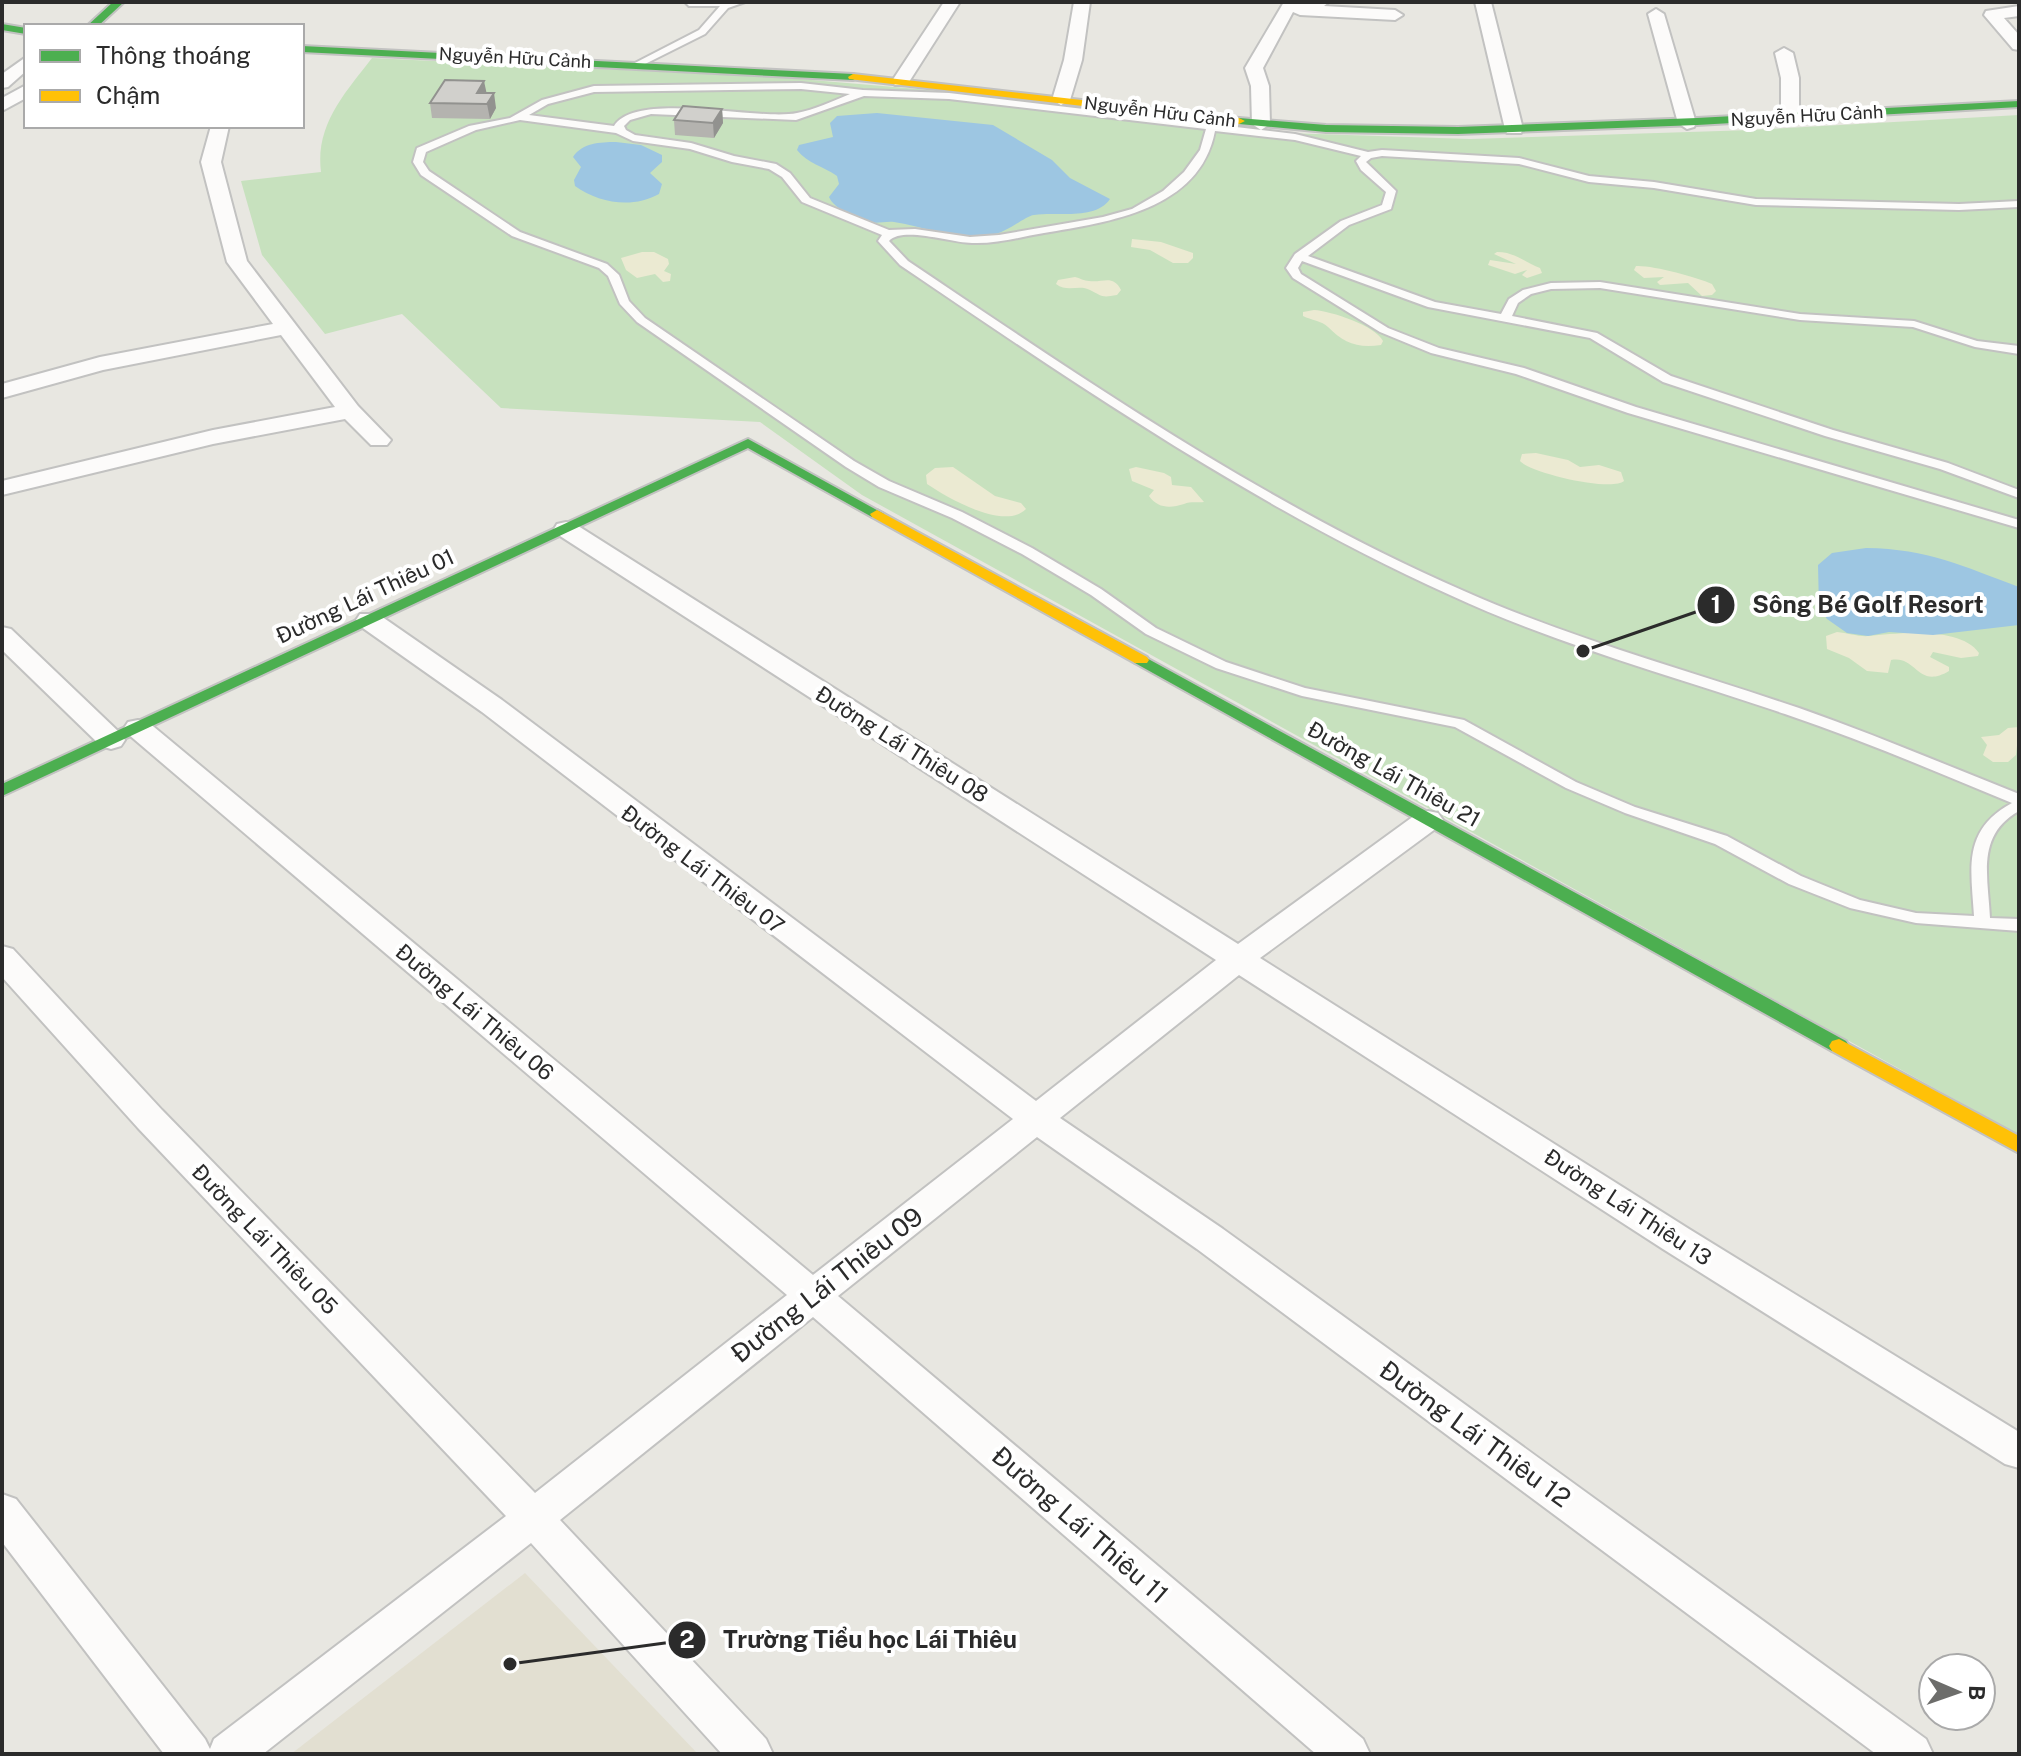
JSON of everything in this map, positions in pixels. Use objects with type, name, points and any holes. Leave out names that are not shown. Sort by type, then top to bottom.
[{"type":"street","points":[[94,24],[119,2]]},
{"type":"street","points":[[901,81],[952,2]]},
{"type":"street","points":[[1061,100],[1073,60],[1082,2]]},
{"type":"street","points":[[1266,2],[1395,15]]},
{"type":"street","points":[[1289,6],[1321,2]]},
{"type":"street","points":[[1483,2],[1514,129]]},
{"type":"street","points":[[1261,124],[1260,86],[1254,68],[1289,6]]},
{"type":"street","points":[[2019,11],[1983,14],[2019,45]]},
{"type":"street","points":[[1656,14],[1687,123]]},
{"type":"street","points":[[2,27],[24,31]]},
{"type":"street","name":"Nguyễn Hữu Cảnh","points":[[304,49],[801,71],[1261,124],[1359,130],[1687,123],[2019,104]]},
{"type":"street","points":[[1784,53],[1790,78],[1790,117]]},
{"type":"street","points":[[2,83],[24,64]]},
{"type":"street","points":[[2,106],[24,91]]},
{"type":"street","points":[[220,128],[211,162],[237,262],[350,411],[379,440]]},
{"type":"street","points":[[2,391],[100,364],[286,328]]},
{"type":"street","points":[[2,488],[213,437],[350,411]]},
{"type":"street","name":"Đường Lái Thiêu 01","points":[[2,791],[748,443]]},
{"type":"street","name":"Đường Lái Thiêu 21","points":[[748,443],[2019,1145]]},
{"type":"street","name":"Đường Lái Thiêu 08","points":[[566,529],[1239,958]]},
{"type":"street","name":"Đường Lái Thiêu 07","points":[[369,620],[492,706],[1036,1119]]},
{"type":"street","name":"Đường Lái Thiêu 06","points":[[2,635],[813,1296]]},
{"type":"street","name":"Đường Lái Thiêu 09","points":[[229,1754],[533,1518],[1239,958],[1428,820]]},
{"type":"street","name":"Đường Lái Thiêu 05","points":[[2,957],[150,1119],[533,1518],[751,1754]]},
{"type":"street","name":"Đường Lái Thiêu 13","points":[[1239,958],[1676,1239],[2019,1452]]},
{"type":"street","name":"Đường Lái Thiêu 12","points":[[1036,1119],[1210,1239],[1911,1754]]},
{"type":"street","name":"Đường Lái Thiêu 11","points":[[813,1296],[1348,1754]]},
{"type":"street","points":[[2,1511],[190,1754]]},
{"type":"lane","points":[[638,64],[702,32],[725,6],[741,2]]},
{"type":"lane","points":[[689,3],[722,3],[725,6]]},
{"type":"lane","points":[[520,117],[545,102],[605,87],[801,86],[976,99],[1310,139],[1368,155],[1389,152],[1519,161],[1589,179],[1654,185],[1756,202],[1976,207],[2019,204]]},
{"type":"lane","points":[[620,130],[619,125],[627,118],[650,111],[796,117],[863,93]]},
{"type":"lane","points":[[889,234],[806,200],[786,175],[772,166],[732,159],[701,148],[633,138],[620,130],[520,117],[473,128],[421,150],[419,166],[516,234],[603,266],[613,275],[624,302],[641,320],[859,470],[1027,551],[1096,592],[1151,631],[1221,665],[1302,692],[1459,723],[1571,785],[1630,810],[1721,840],[1795,880],[1856,904],[1916,918],[2019,925]]},
{"type":"lane","points":[[1211,128],[1206,149],[1194,169],[1158,201],[1123,217],[980,240],[906,232],[889,234],[883,238],[884,244],[904,263],[1021,342],[1187,447],[1366,551],[1457,594],[1574,641],[1819,721],[2019,803]]},
{"type":"lane","points":[[1368,155],[1361,161],[1362,165],[1388,186],[1391,202],[1373,215],[1346,223],[1299,256],[1293,264],[1297,276],[1384,330],[1415,344],[1520,371],[1644,414],[2019,524]]},
{"type":"lane","points":[[1299,256],[1432,305],[1593,335],[1614,344],[1644,369],[1667,379],[1829,433],[1944,466],[2019,494]]},
{"type":"lane","points":[[1505,319],[1513,301],[1527,292],[1560,285],[1600,285],[1775,314],[1914,324],[1975,344],[2019,350]]},
{"type":"lane","points":[[1982,921],[1982,836],[1994,818],[2019,803]]},
{"type":"shaded area","points":[[525,1573],[698,1754],[291,1754]]},
{"type":"green space","points":[[372,58],[788,78],[918,89],[1286,133],[1470,139],[1752,130],[2019,115],[2019,1135],[862,495],[760,422],[501,408],[402,314],[325,334],[262,255],[241,181],[321,172],[320,155],[327,125],[342,97]]},
{"type":"sand","points":[[1132,239],[1161,242],[1193,253],[1193,258],[1188,263],[1173,263],[1150,250],[1131,247]]},
{"type":"sand","points":[[654,252],[668,259],[669,264],[664,271],[671,274],[670,281],[663,282],[655,274],[637,278],[626,270],[621,258]]},
{"type":"sand","points":[[1497,252],[1519,258],[1540,268],[1542,273],[1527,278],[1522,275],[1527,270],[1515,274],[1488,265],[1490,260],[1516,264],[1494,254]]},
{"type":"sand","points":[[1636,266],[1696,278],[1712,284],[1716,291],[1712,295],[1702,296],[1688,283],[1660,285],[1657,282],[1664,277],[1644,278],[1634,270]]},
{"type":"sand","points":[[1075,277],[1087,281],[1115,282],[1121,290],[1117,295],[1105,296],[1086,288],[1065,288],[1056,284],[1058,280]]},
{"type":"sand","points":[[1314,310],[1363,325],[1383,341],[1381,345],[1372,346],[1351,343],[1323,323],[1303,316],[1303,312]]},
{"type":"sand","points":[[1536,453],[1568,460],[1580,467],[1599,465],[1621,472],[1624,481],[1604,484],[1571,480],[1539,471],[1520,461],[1522,454]]},
{"type":"sand","points":[[953,467],[995,496],[1021,503],[1026,509],[1016,515],[991,514],[962,504],[927,484],[926,475],[935,468]]},
{"type":"sand","points":[[1136,467],[1164,473],[1171,477],[1172,485],[1191,487],[1204,502],[1170,507],[1156,503],[1149,496],[1154,490],[1132,481],[1129,469]]},
{"type":"sand","points":[[1837,632],[1865,636],[1911,633],[1944,635],[1970,644],[1979,653],[1978,656],[1961,658],[1933,652],[1930,657],[1949,667],[1949,671],[1938,676],[1923,675],[1900,660],[1891,660],[1888,673],[1867,671],[1849,658],[1827,649],[1826,636]]},
{"type":"sand","points":[[2019,727],[2016,755],[2008,762],[1993,762],[1983,755],[1987,745],[1981,737],[1999,735],[2008,728]]},
{"type":"water","points":[[877,113],[993,125],[1052,160],[1070,178],[1110,199],[1103,206],[1085,213],[1034,215],[997,234],[979,236],[954,235],[894,222],[872,223],[858,219],[829,197],[839,184],[837,176],[811,162],[797,150],[799,145],[833,137],[830,123],[837,116]]},
{"type":"water","points":[[616,142],[641,145],[662,155],[662,162],[650,173],[662,184],[659,194],[649,199],[616,202],[594,197],[575,186],[574,180],[581,167],[573,157],[577,152],[592,144]]},
{"type":"water","points":[[1866,548],[1927,555],[2019,587],[2019,625],[1933,635],[1889,632],[1868,636],[1847,633],[1827,619],[1819,608],[1818,565],[1832,553]]},
{"type":"building","points":[[445,80],[484,81],[477,93],[494,93],[487,104],[430,103]]},
{"type":"building","points":[[683,106],[722,109],[713,123],[674,120]]},
{"type":"traffic: fast","points":[[94,24],[119,2]]},
{"type":"traffic: fast","points":[[2,27],[24,31]]},
{"type":"traffic: fast","points":[[304,49],[853,77]]},
{"type":"traffic: fast","points":[[1239,121],[1370,130],[1458,130],[1697,122],[2019,104]]},
{"type":"traffic: fast","points":[[2,791],[748,443],[877,514]]},
{"type":"traffic: fast","points":[[1141,660],[1839,1046]]},
{"type":"traffic: slow","points":[[853,77],[1239,121]]},
{"type":"traffic: slow","points":[[877,514],[1141,660]]},
{"type":"traffic: slow","points":[[1839,1046],[2019,1145]]},
{"type":"place","name":"Sông Bé Golf Resort","points":[[1583,651]]},
{"type":"place","name":"Trường Tiểu học Lái Thiêu","points":[[510,1664]]}]
